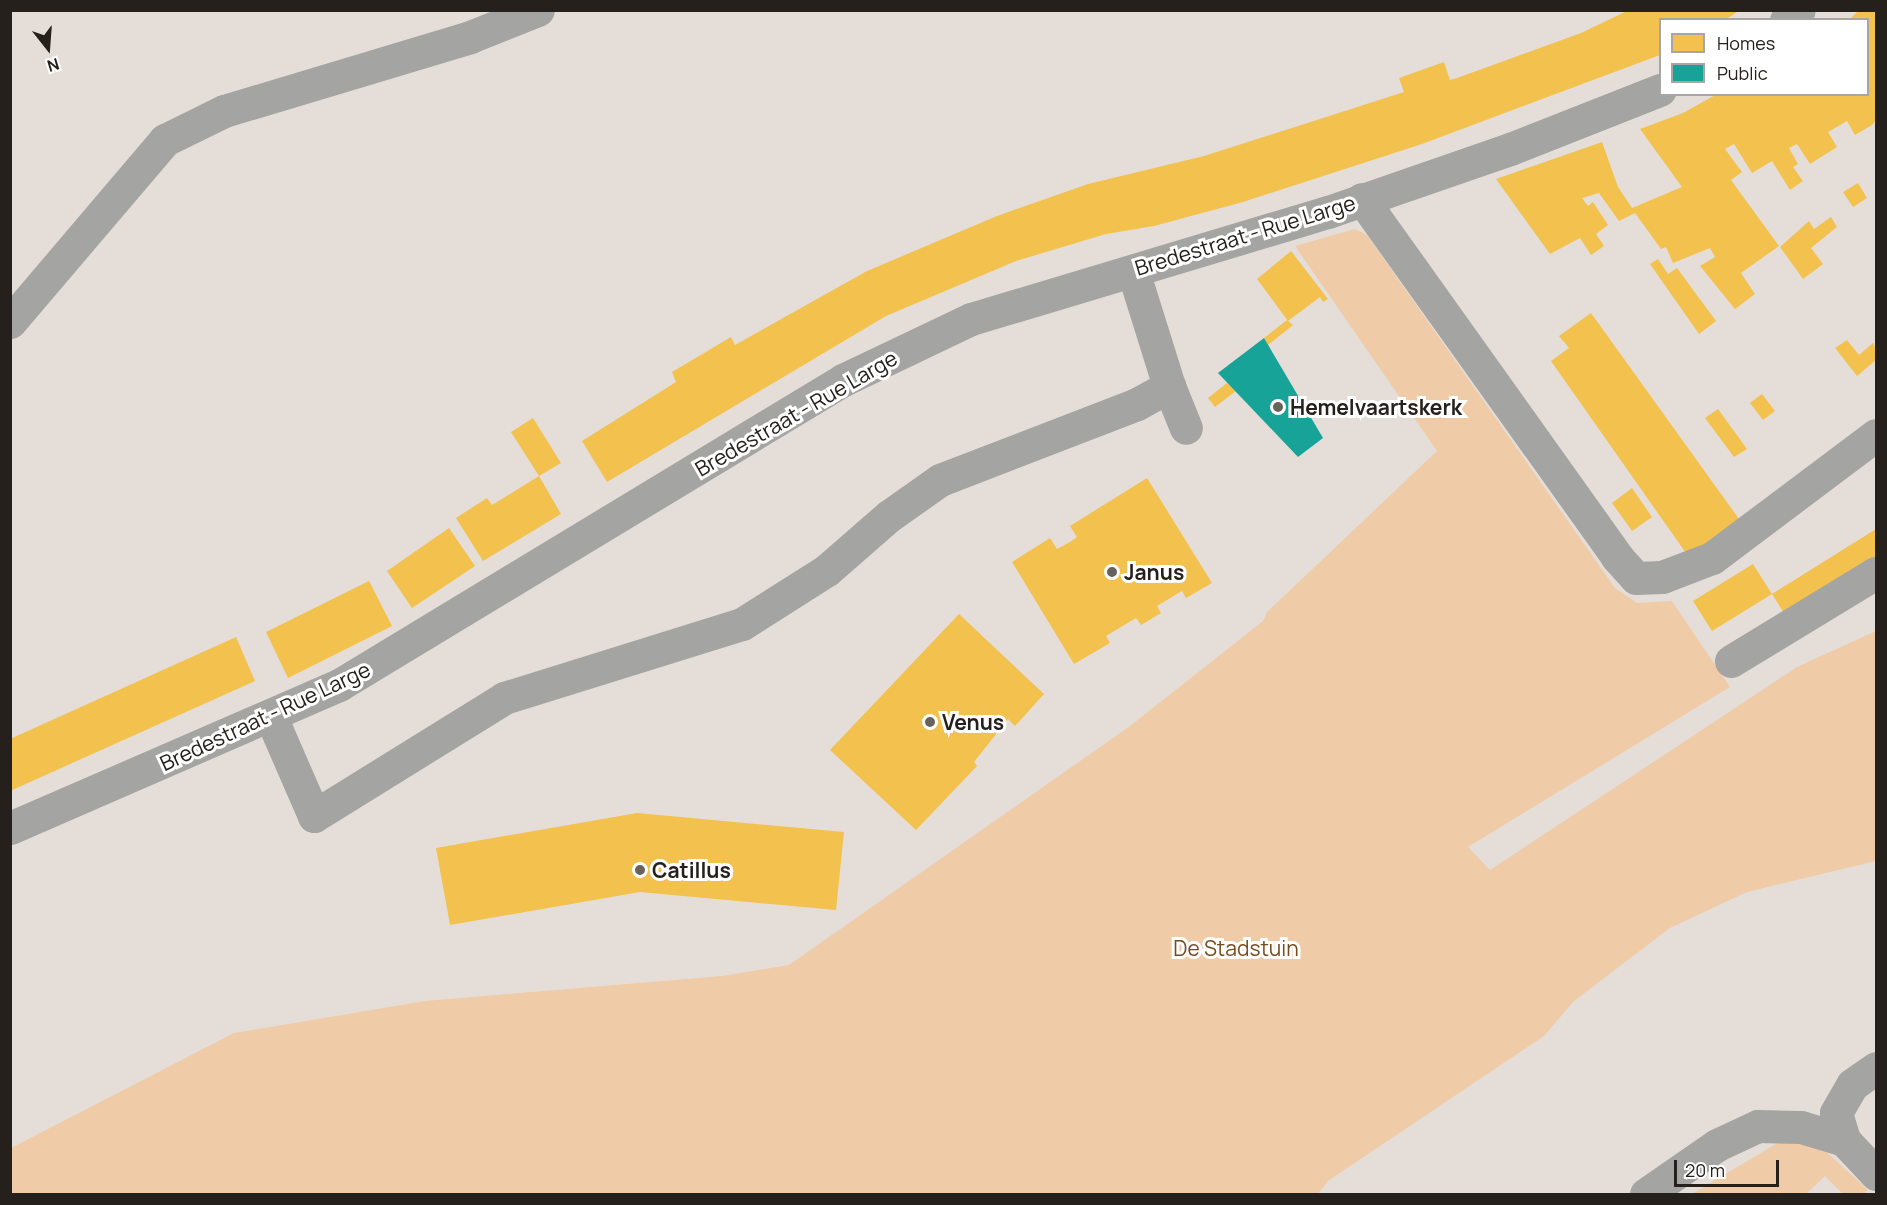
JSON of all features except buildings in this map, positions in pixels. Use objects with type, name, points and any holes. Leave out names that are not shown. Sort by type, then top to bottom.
[{"type":"street","points":[[10,322],[165,140],[224,111],[478,24],[538,10]]},
{"type":"street","name":"Bredestraat - Rue Large","points":[[10,828],[271,717],[339,685],[420,640],[843,380],[971,319],[1362,199],[1521,145],[1659,90]]},
{"type":"street","points":[[1362,199],[1617,557],[1636,578],[1662,578],[1712,558],[1876,435]]},
{"type":"street","points":[[1133,271],[1169,386],[1186,428]]},
{"type":"street","points":[[271,717],[314,816],[504,698],[742,624],[827,570],[889,516],[940,480],[1137,404],[1169,386]]},
{"type":"street","points":[[1731,661],[1876,573]]},
{"type":"street","points":[[1876,1068],[1852,1085],[1836,1113],[1841,1135],[1876,1174]]},
{"type":"street","points":[[1647,1194],[1717,1145],[1758,1126],[1801,1127],[1841,1135]]},
{"type":"green space","name":"De Stadstuin","points":[[1355,229],[1367,235],[1615,588],[1637,603],[1672,601],[1730,687],[1468,847],[1490,870],[1797,667],[1876,631],[1876,861],[1747,892],[1670,928],[1574,1001],[1544,1036],[1328,1181],[1318,1194],[11,1194],[11,1148],[234,1033],[425,1001],[722,976],[789,965],[1130,726],[1263,621],[1267,612],[1437,451],[1295,246]]},
{"type":"green space","points":[[1791,1135],[1821,1147],[1868,1190],[1863,1194],[1843,1194],[1825,1176],[1806,1194],[1692,1194]]},
{"type":"place","name":"Hemelvaartskerk","points":[[1278,407]]},
{"type":"place","name":"Janus","points":[[1112,572]]},
{"type":"place","name":"Venus","points":[[930,722]]},
{"type":"place","name":"Catillus","points":[[640,870]]}]
